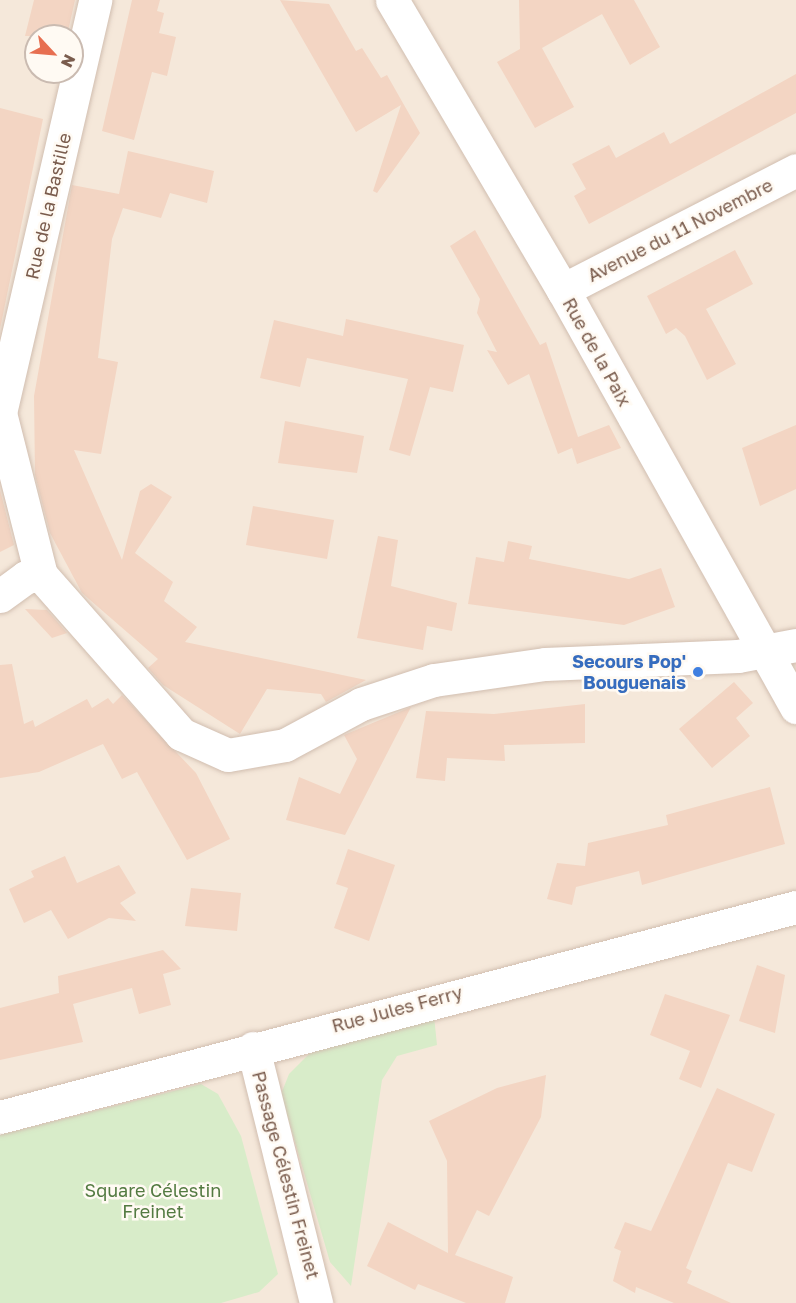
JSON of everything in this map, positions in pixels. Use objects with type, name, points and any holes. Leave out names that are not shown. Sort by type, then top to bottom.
[{"type":"street","name":"Rue de la Bastille","points":[[0,413],[95,0]]},
{"type":"street","name":"Rue de la Paix","points":[[392,0],[563,290],[796,707]]},
{"type":"street","name":"Avenue du 11 Novembre","points":[[563,290],[796,170]]},
{"type":"street","points":[[0,413],[41,575],[181,734],[228,755],[285,745],[361,704],[434,680],[545,664],[764,651],[796,645]]},
{"type":"street","points":[[0,596],[26,577],[41,575]]},
{"type":"street","name":"Rue Jules Ferry","points":[[0,1117],[253,1048],[796,907]]},
{"type":"street","name":"Passage Célestin Freinet","points":[[253,1048],[316,1303]]},
{"type":"shaded area","points":[[0,0],[796,0],[796,1303],[0,1303]]},
{"type":"green space","points":[[434,1016],[437,1045],[397,1056],[382,1080],[351,1286],[330,1262],[281,1094],[289,1074],[315,1048]]},
{"type":"green space","name":"Square Célestin Freinet","points":[[201,1084],[218,1094],[241,1136],[278,1274],[259,1292],[221,1303],[0,1303],[0,1135]]},
{"type":"building","points":[[34,0],[75,0],[70,24],[28,24]]},
{"type":"building","points":[[132,0],[160,0],[157,11],[164,13],[159,33],[176,37],[167,76],[152,72],[134,140],[102,131]]},
{"type":"building","points":[[280,0],[329,4],[356,51],[362,48],[381,78],[387,75],[420,133],[377,193],[373,191],[401,105],[356,132]]},
{"type":"building","points":[[519,0],[634,0],[660,47],[630,65],[602,14],[542,48],[574,107],[535,128],[497,62],[520,49]]},
{"type":"building","points":[[796,74],[796,113],[589,224],[574,196],[586,189],[572,164],[609,145],[616,158],[664,132],[670,144]]},
{"type":"building","points":[[0,108],[43,119],[0,329]]},
{"type":"building","points":[[128,151],[214,171],[207,203],[170,193],[161,218],[123,208],[112,239],[98,358],[118,362],[101,454],[74,450],[122,560],[140,491],[151,484],[172,497],[135,553],[173,582],[164,601],[197,627],[185,642],[366,680],[326,702],[321,694],[267,689],[240,734],[163,685],[148,668],[158,659],[82,593],[50,533],[35,475],[34,396],[72,185],[119,194]]},
{"type":"building","points":[[475,230],[540,345],[546,342],[578,437],[609,425],[621,448],[577,464],[572,448],[558,454],[529,374],[508,385],[487,350],[497,352],[477,313],[480,299],[450,246]]},
{"type":"building","points":[[735,250],[753,284],[706,309],[736,364],[707,380],[685,336],[676,328],[666,334],[647,296]]},
{"type":"building","points":[[346,319],[464,345],[453,392],[430,387],[410,456],[389,450],[408,379],[307,358],[300,387],[260,378],[274,320],[343,336]]},
{"type":"building","points":[[285,421],[364,436],[357,473],[278,463]]},
{"type":"building","points":[[796,425],[796,489],[760,506],[742,448]]},
{"type":"building","points":[[0,490],[14,545],[0,552]]},
{"type":"building","points":[[253,506],[334,520],[327,559],[246,545]]},
{"type":"building","points":[[378,536],[398,540],[391,586],[457,603],[452,631],[427,626],[423,650],[357,638]]},
{"type":"building","points":[[508,541],[532,546],[529,559],[629,579],[661,568],[675,607],[624,625],[468,604],[476,557],[504,562]]},
{"type":"building","points":[[25,609],[47,610],[67,633],[52,638]]},
{"type":"building","points":[[12,664],[24,724],[33,720],[35,727],[87,699],[92,708],[108,698],[113,704],[122,695],[196,773],[230,839],[187,860],[137,772],[122,779],[103,744],[39,772],[0,778],[0,665]]},
{"type":"building","points":[[734,682],[753,703],[736,718],[750,736],[712,768],[679,729]]},
{"type":"building","points":[[585,704],[585,743],[504,745],[505,761],[447,758],[445,781],[416,778],[426,711],[494,714]]},
{"type":"building","points":[[411,707],[345,835],[286,820],[299,777],[340,794],[357,759],[344,735]]},
{"type":"building","points":[[770,787],[785,844],[642,885],[639,871],[576,887],[572,905],[547,899],[557,863],[585,866],[588,843],[668,825],[666,815]]},
{"type":"building","points":[[348,849],[395,865],[369,941],[334,928],[348,888],[336,884]]},
{"type":"building","points":[[65,856],[77,883],[119,865],[136,893],[120,903],[136,921],[109,918],[68,939],[51,910],[24,923],[9,889],[34,877],[31,871]]},
{"type":"building","points":[[191,888],[241,893],[237,931],[185,926]]},
{"type":"building","points":[[163,950],[181,969],[163,974],[171,1005],[139,1014],[132,988],[73,1004],[83,1042],[0,1060],[0,1008],[59,993],[58,976]]},
{"type":"building","points":[[757,965],[785,975],[775,1033],[739,1021]]},
{"type":"building","points":[[665,994],[730,1015],[701,1088],[679,1079],[690,1051],[650,1035]]},
{"type":"building","points":[[546,1075],[541,1117],[489,1216],[477,1210],[455,1255],[513,1277],[505,1303],[466,1303],[418,1284],[415,1290],[367,1266],[388,1222],[448,1253],[447,1161],[429,1121],[497,1088]]},
{"type":"building","points":[[717,1088],[775,1114],[752,1172],[728,1163],[686,1268],[692,1271],[687,1283],[731,1303],[674,1303],[636,1287],[635,1293],[613,1281],[621,1251],[614,1248],[625,1222],[651,1231]]},
{"type":"place","name":"Secours Pop' Bouguenais","points":[[698,672]]}]
